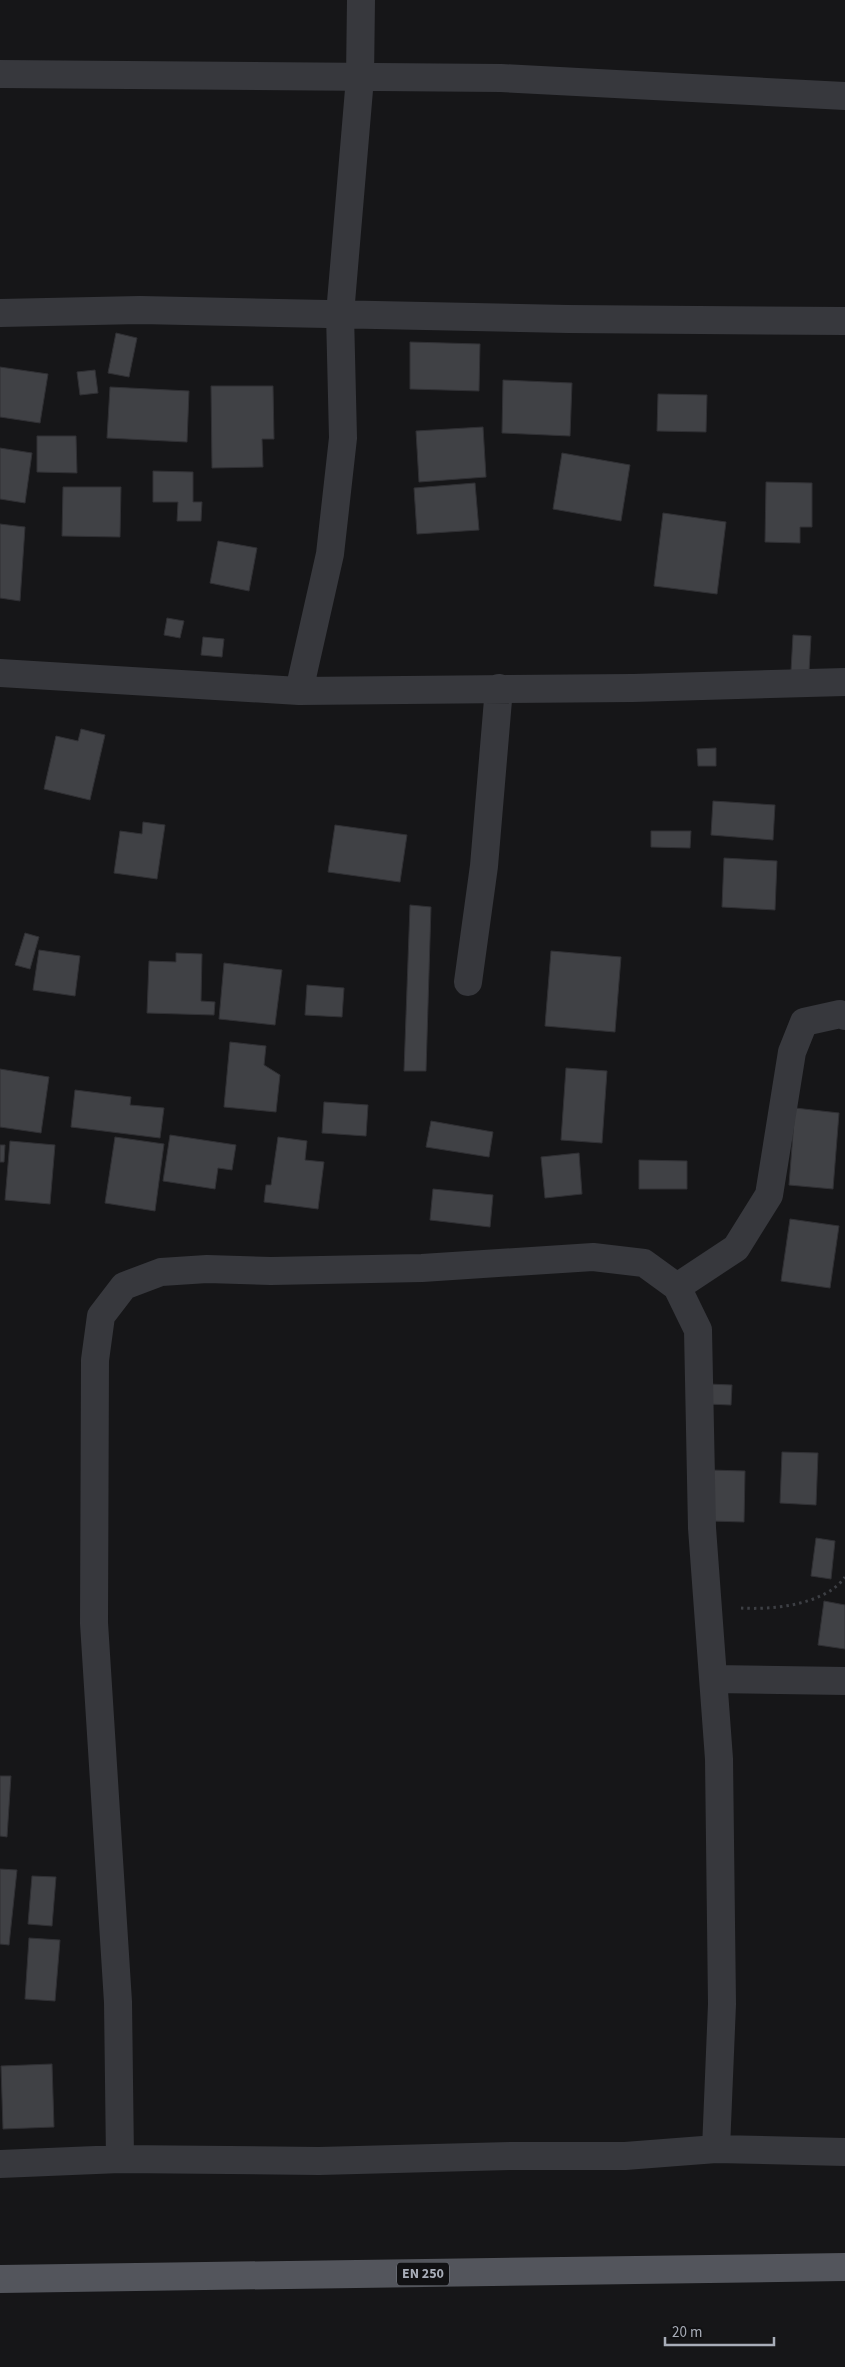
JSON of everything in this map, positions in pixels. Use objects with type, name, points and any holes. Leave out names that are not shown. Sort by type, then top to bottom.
[{"type":"main road","name":"EN 250","points":[[0,2279],[845,2267]]},
{"type":"street","points":[[299,691],[330,554],[343,438],[340,314],[360,78],[361,0]]},
{"type":"street","points":[[0,74],[501,78],[845,96]]},
{"type":"street","points":[[0,313],[140,310],[568,319],[845,321]]},
{"type":"street","points":[[0,673],[299,691],[633,688],[845,679]]},
{"type":"street","points":[[468,982],[484,866],[499,688]]},
{"type":"street","points":[[677,1288],[736,1248],[769,1195],[792,1052],[804,1022],[840,1014],[845,1016]]},
{"type":"street","points":[[120,2159],[118,2002],[94,1623],[95,1360],[101,1316],[124,1286],[161,1272],[207,1269],[271,1271],[422,1268],[593,1257],[644,1263],[677,1288],[698,1330],[702,1436],[702,1528],[719,1769],[722,2004],[716,2149]]},
{"type":"street","points":[[714,1679],[845,1681]]},
{"type":"street","points":[[0,2164],[120,2159],[318,2161],[512,2156],[625,2156],[716,2149],[845,2152]]},
{"type":"path","points":[[708,1606],[763,1609],[796,1605],[839,1586],[845,1578]]},
{"type":"building","points":[[116,333],[137,338],[129,377],[108,373]]},
{"type":"building","points":[[410,342],[480,344],[479,391],[410,389]]},
{"type":"building","points":[[0,367],[48,374],[40,423],[0,417]]},
{"type":"building","points":[[95,370],[98,393],[80,395],[77,372]]},
{"type":"building","points":[[503,380],[572,383],[570,436],[502,433]]},
{"type":"building","points":[[211,386],[273,386],[274,439],[262,439],[263,467],[212,468]]},
{"type":"building","points":[[110,387],[189,391],[187,442],[107,438]]},
{"type":"building","points":[[658,394],[707,395],[706,432],[657,431]]},
{"type":"building","points":[[483,427],[486,477],[419,482],[416,431]]},
{"type":"building","points":[[37,436],[76,436],[77,473],[37,472]]},
{"type":"building","points":[[0,448],[32,453],[25,503],[0,499]]},
{"type":"building","points":[[562,453],[630,465],[621,521],[553,509]]},
{"type":"building","points":[[153,471],[193,472],[193,502],[202,502],[201,521],[177,521],[178,502],[153,502]]},
{"type":"building","points":[[766,482],[812,483],[812,527],[800,527],[800,543],[765,542]]},
{"type":"building","points":[[475,483],[479,530],[417,534],[414,488]]},
{"type":"building","points":[[63,487],[121,487],[120,537],[62,536]]},
{"type":"building","points":[[663,513],[726,522],[717,594],[654,586]]},
{"type":"building","points":[[0,524],[25,527],[20,601],[0,598]]},
{"type":"building","points":[[218,541],[257,548],[249,591],[210,583]]},
{"type":"building","points":[[167,618],[184,621],[180,638],[164,635]]},
{"type":"building","points":[[793,635],[811,636],[809,672],[791,671]]},
{"type":"building","points":[[203,637],[224,639],[222,657],[201,655]]},
{"type":"building","points":[[81,729],[105,735],[90,800],[44,789],[56,736],[78,741]]},
{"type":"building","points":[[716,748],[716,766],[698,766],[697,749]]},
{"type":"building","points":[[713,801],[775,805],[773,840],[711,835]]},
{"type":"building","points":[[143,822],[165,825],[157,879],[114,873],[120,831],[142,834]]},
{"type":"building","points":[[335,825],[407,835],[400,882],[328,872]]},
{"type":"building","points":[[651,831],[691,831],[690,848],[651,847]]},
{"type":"building","points":[[724,858],[777,861],[775,910],[722,907]]},
{"type":"building","points":[[410,905],[431,907],[426,1071],[404,1071]]},
{"type":"building","points":[[25,933],[39,937],[30,969],[15,965]]},
{"type":"building","points":[[39,950],[80,956],[75,996],[33,990]]},
{"type":"building","points":[[551,951],[621,957],[615,1032],[545,1026]]},
{"type":"building","points":[[176,953],[202,954],[201,1001],[215,1002],[214,1015],[147,1013],[149,961],[176,962]]},
{"type":"building","points":[[224,963],[282,970],[275,1025],[219,1019]]},
{"type":"building","points":[[307,985],[344,988],[342,1017],[305,1015]]},
{"type":"building","points":[[230,1042],[266,1046],[264,1065],[280,1075],[276,1112],[224,1107]]},
{"type":"building","points":[[566,1068],[607,1071],[602,1143],[561,1140]]},
{"type":"building","points":[[0,1069],[49,1077],[41,1133],[0,1127]]},
{"type":"building","points":[[75,1090],[131,1097],[130,1105],[164,1108],[160,1138],[71,1127]]},
{"type":"building","points":[[324,1102],[368,1105],[366,1136],[322,1133]]},
{"type":"building","points":[[795,1108],[839,1113],[833,1189],[789,1185]]},
{"type":"building","points":[[431,1121],[493,1132],[489,1157],[426,1147]]},
{"type":"building","points":[[170,1135],[236,1145],[232,1170],[218,1168],[215,1189],[163,1181]]},
{"type":"building","points":[[115,1137],[164,1144],[155,1211],[105,1203]]},
{"type":"building","points":[[278,1137],[307,1141],[305,1160],[324,1162],[318,1209],[264,1202],[266,1185],[271,1185]]},
{"type":"building","points":[[10,1141],[55,1145],[50,1204],[5,1200]]},
{"type":"building","points":[[0,1145],[5,1145],[4,1162],[0,1162]]},
{"type":"building","points":[[579,1153],[582,1194],[545,1198],[541,1157]]},
{"type":"building","points":[[639,1160],[687,1161],[687,1189],[639,1189]]},
{"type":"building","points":[[433,1189],[493,1195],[490,1227],[430,1220]]},
{"type":"building","points":[[790,1219],[839,1226],[830,1288],[781,1281]]},
{"type":"building","points":[[708,1384],[732,1385],[731,1405],[707,1404]]},
{"type":"building","points":[[782,1452],[818,1453],[816,1505],[780,1503]]},
{"type":"building","points":[[710,1470],[745,1471],[744,1522],[710,1521]]},
{"type":"building","points":[[816,1538],[835,1541],[831,1579],[811,1576]]},
{"type":"building","points":[[824,1601],[845,1605],[845,1649],[818,1645]]},
{"type":"building","points":[[0,1776],[11,1776],[7,1837],[0,1836]]},
{"type":"building","points":[[0,1869],[17,1870],[9,1945],[0,1944]]},
{"type":"building","points":[[32,1876],[56,1877],[52,1926],[28,1924]]},
{"type":"building","points":[[29,1938],[60,1940],[55,2001],[25,1999]]},
{"type":"building","points":[[52,2064],[54,2127],[3,2129],[1,2066]]}]
